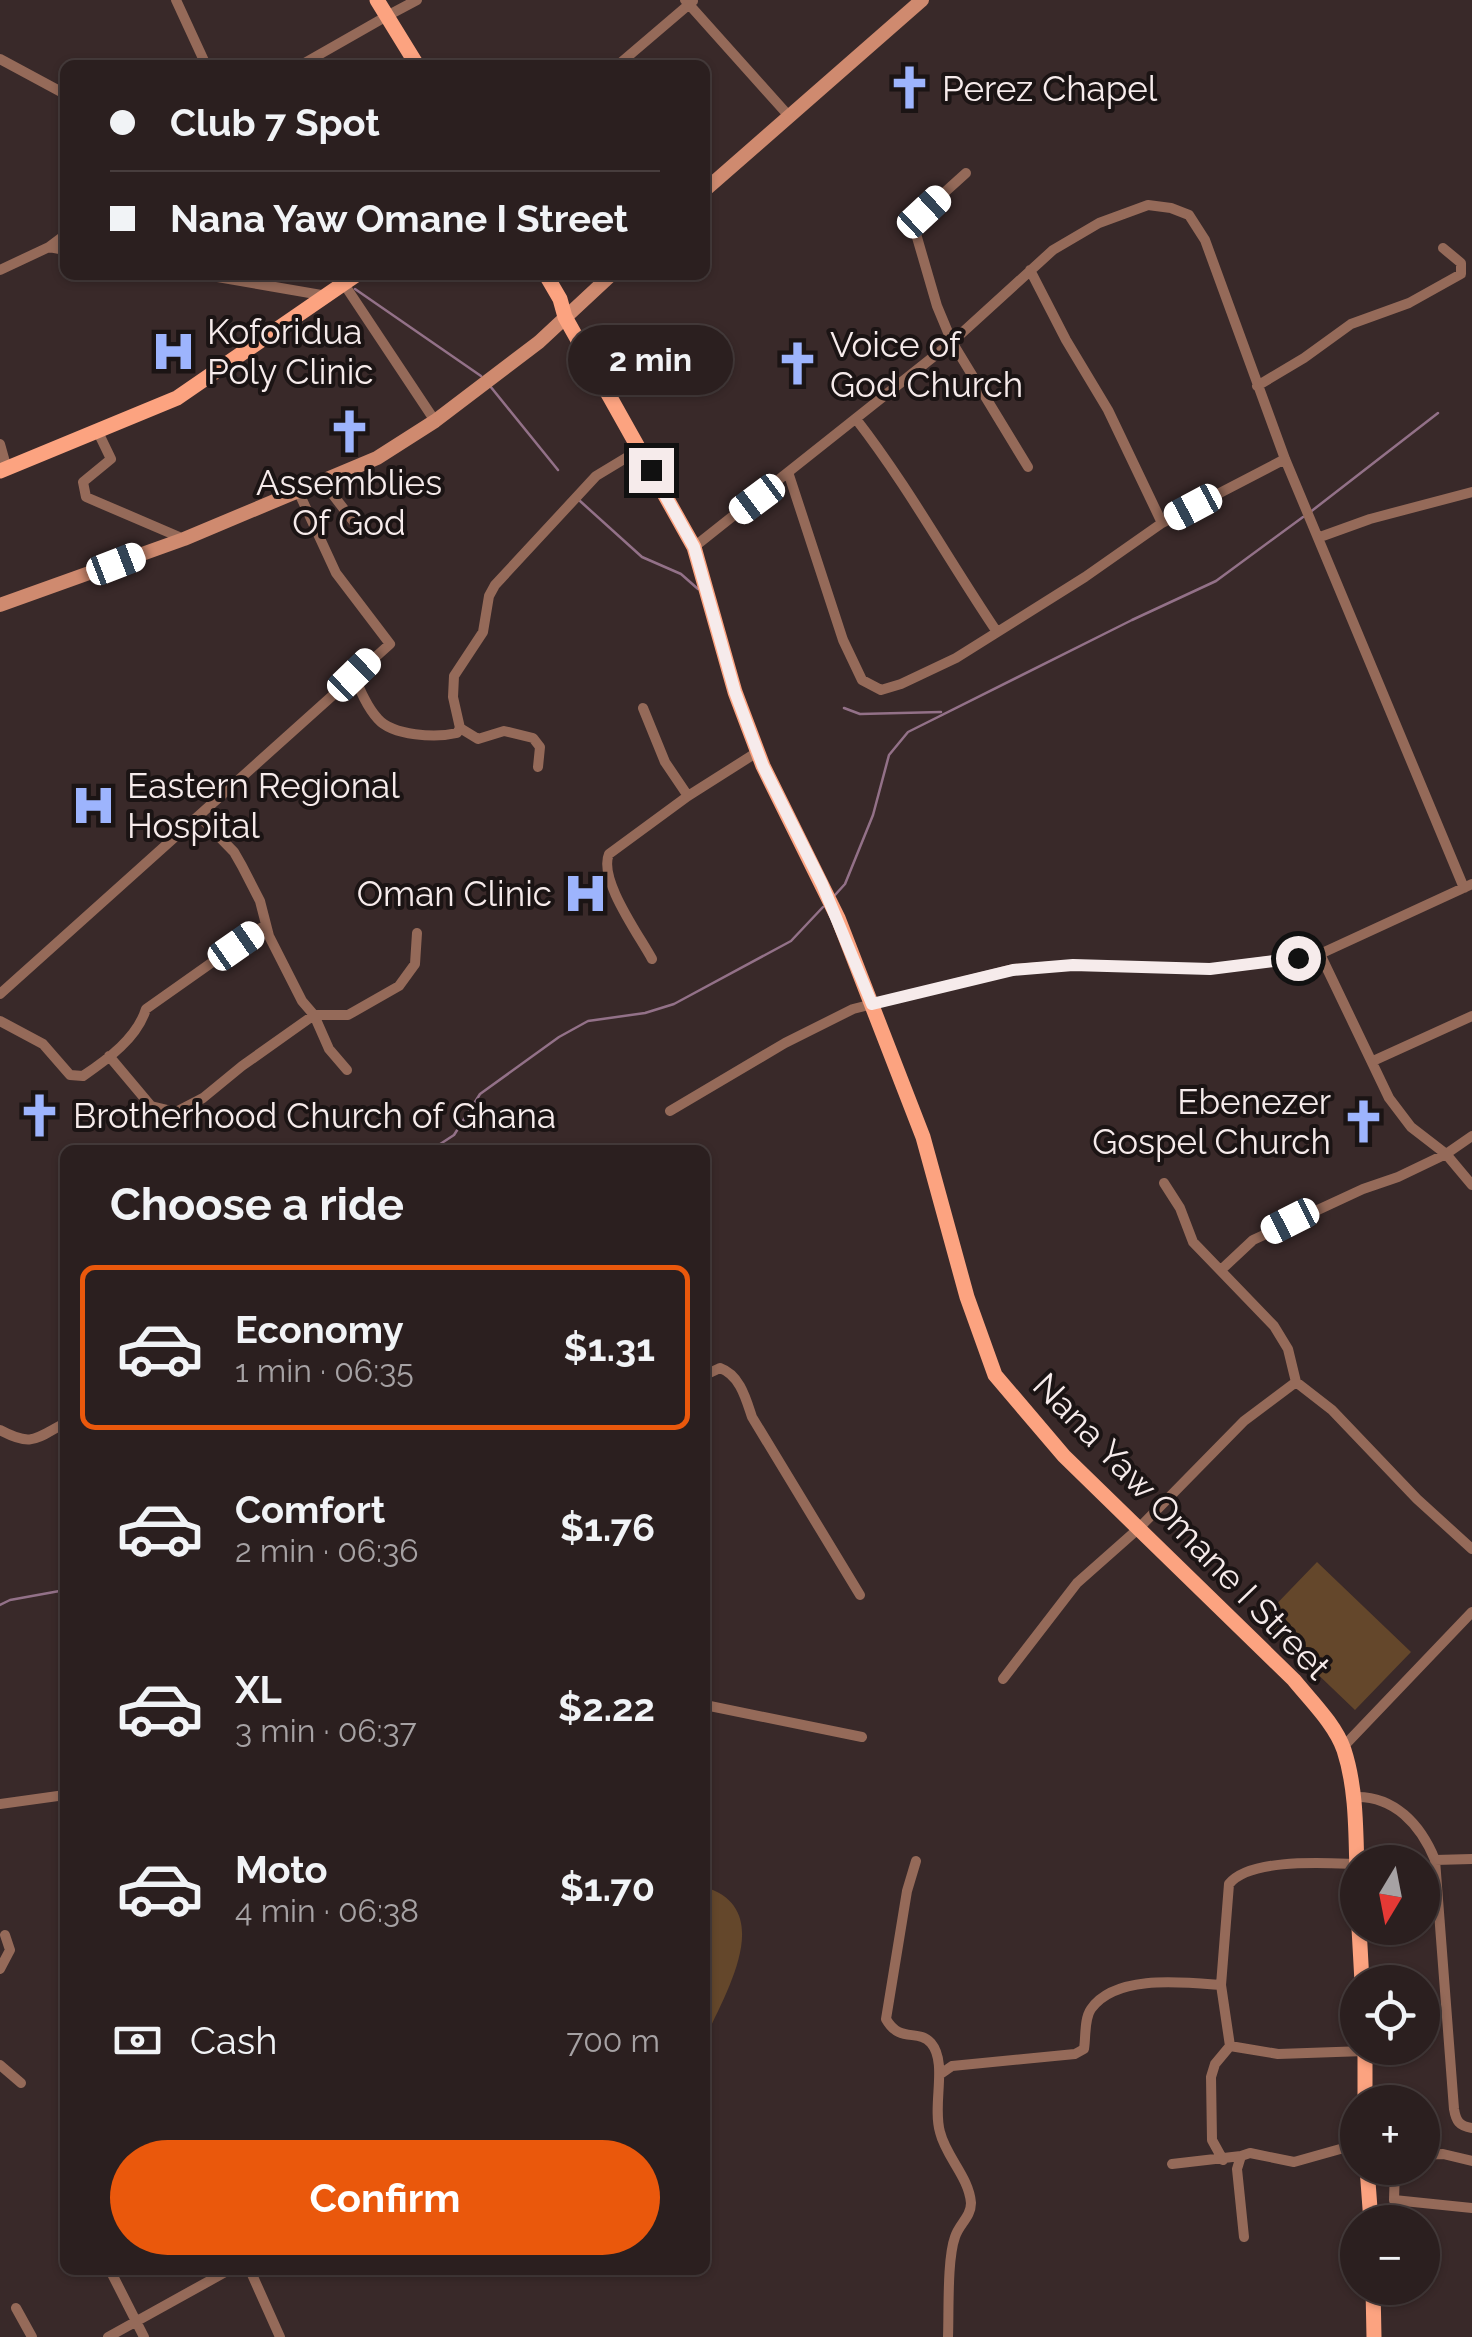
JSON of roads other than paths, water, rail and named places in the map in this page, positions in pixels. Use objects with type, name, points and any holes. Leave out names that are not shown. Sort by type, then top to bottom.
[{"type":"main road","points":[[373,0],[407,60]]},
{"type":"main road","points":[[383,18],[413,60]]},
{"type":"main road","points":[[4,470],[178,398],[344,280]]},
{"type":"main road","points":[[538,280],[552,305],[565,317]]},
{"type":"main road","points":[[549,280],[565,317],[694,547],[735,692],[759,751]]},
{"type":"main road","name":"Nana Yaw Omane I Street","points":[[759,751],[838,918],[923,1136],[966,1298],[994,1375],[1064,1456],[1294,1680],[1322,1714],[1343,1747],[1354,1797],[1355,1845]]},
{"type":"main road","points":[[1373,2305],[1374,2337]]},
{"type":"street","points":[[176,0],[204,60]]},
{"type":"street","points":[[310,60],[417,0]]},
{"type":"street","points":[[710,185],[922,0]]},
{"type":"street","points":[[624,60],[689,1],[788,115]]},
{"type":"street","points":[[0,59],[60,91]]},
{"type":"street","points":[[966,173],[924,212],[914,227],[936,306],[952,342],[1028,467]]},
{"type":"street","points":[[670,1111],[785,1043],[854,1008],[1013,970],[1073,965],[1210,969],[1320,954],[1468,886],[1285,459],[1205,240],[1189,216],[1171,208],[1148,206],[1099,223],[1054,250],[952,342],[694,547]]},
{"type":"street","points":[[0,270],[60,239]]},
{"type":"street","points":[[49,248],[60,249]]},
{"type":"street","points":[[1257,386],[1351,324],[1408,303],[1453,280],[1460,274],[1461,263],[1443,248]]},
{"type":"street","points":[[1030,270],[1108,410],[1162,523]]},
{"type":"street","points":[[235,280],[326,296]]},
{"type":"street","points":[[347,280],[436,421]]},
{"type":"street","points":[[0,605],[184,539],[377,458],[436,421],[487,382],[606,280]]},
{"type":"street","points":[[856,418],[898,475],[996,632]]},
{"type":"street","points":[[98,432],[111,458],[83,482],[86,497],[184,539]]},
{"type":"street","points":[[0,444],[4,470]]},
{"type":"street","points":[[354,675],[378,719],[386,724],[432,736],[457,734],[460,728],[452,698],[454,676],[483,632],[489,596],[596,476],[639,450]]},
{"type":"street","points":[[788,475],[842,640],[862,680],[881,690],[956,658],[1085,578],[1162,523],[1285,459]]},
{"type":"street","points":[[323,482],[357,526]]},
{"type":"street","points":[[1320,537],[1370,519],[1472,492]]},
{"type":"street","points":[[0,994],[390,644],[336,573],[299,493]]},
{"type":"street","points":[[644,708],[665,762],[688,796]]},
{"type":"street","points":[[460,728],[478,738],[504,731],[533,738],[540,748],[538,767]]},
{"type":"street","points":[[652,959],[608,880],[606,862],[618,846],[759,751]]},
{"type":"street","points":[[200,817],[234,852],[302,1001],[314,1015],[329,1049],[347,1070]]},
{"type":"street","points":[[0,1021],[42,1044],[70,1075],[82,1076],[140,1028],[146,1008],[265,925]]},
{"type":"street","points":[[109,1056],[151,1106],[176,1112],[203,1098],[314,1015],[348,1015],[399,986],[414,964],[417,933]]},
{"type":"street","points":[[1320,954],[1388,1098],[1411,1127],[1446,1154],[1472,1184]]},
{"type":"street","points":[[1372,1061],[1472,1016]]},
{"type":"street","points":[[1221,1270],[1253,1240],[1446,1154],[1472,1136]]},
{"type":"street","points":[[1164,1182],[1180,1208],[1193,1242],[1274,1326],[1288,1349],[1296,1382],[1332,1410],[1472,1549]]},
{"type":"street","points":[[710,1373],[720,1368],[729,1371],[744,1394],[752,1418],[860,1595]]},
{"type":"street","points":[[1002,1679],[1077,1583],[1244,1421],[1296,1382]]},
{"type":"street","points":[[0,1430],[22,1441],[38,1440],[60,1426]]},
{"type":"street","points":[[1343,1747],[1472,1612]]},
{"type":"street","points":[[710,1706],[862,1737]]},
{"type":"street","points":[[0,1804],[60,1796]]},
{"type":"street","points":[[1354,1797],[1373,1796],[1400,1811],[1428,1845]]},
{"type":"street","points":[[1440,1860],[1472,1859]]},
{"type":"street","points":[[916,1861],[907,1891],[886,2019],[892,2030],[931,2043],[942,2073]]},
{"type":"street","points":[[1230,2046],[1221,1985],[1229,1884],[1248,1871],[1307,1862],[1340,1863]]},
{"type":"street","points":[[1440,1926],[1454,2109],[1456,2120],[1472,2128]]},
{"type":"street","points":[[0,1969],[10,1950],[5,1935]]},
{"type":"street","points":[[948,2337],[954,2238],[971,2207],[967,2186],[940,2134],[936,2088],[942,2073],[965,2064],[1076,2054],[1084,2049],[1088,2012],[1126,1984],[1221,1985]]},
{"type":"street","points":[[1230,2046],[1278,2054],[1340,2050]]},
{"type":"street","points":[[1223,2160],[1212,2140],[1211,2076],[1214,2064],[1230,2046]]},
{"type":"street","points":[[0,2065],[21,2083]]},
{"type":"street","points":[[1172,2164],[1250,2154],[1294,2162],[1340,2149]]},
{"type":"street","points":[[1440,2154],[1472,2160]]},
{"type":"street","points":[[1241,2156],[1238,2168],[1244,2237]]},
{"type":"street","points":[[1394,2185],[1394,2200],[1472,2208]]},
{"type":"street","points":[[113,2275],[144,2337]]},
{"type":"street","points":[[108,2337],[220,2275]]},
{"type":"street","points":[[252,2275],[280,2337]]},
{"type":"street","points":[[16,2308],[32,2337]]},
{"type":"waterway","points":[[355,289],[481,376]]},
{"type":"waterway","points":[[490,386],[558,470]]},
{"type":"waterway","points":[[1309,513],[1438,413]]},
{"type":"waterway","points":[[580,501],[642,557],[681,574],[698,589]]},
{"type":"waterway","points":[[835,895],[845,884],[873,815],[889,755],[908,732],[1216,581],[1303,517]]},
{"type":"waterway","points":[[844,708],[860,714],[941,712]]},
{"type":"waterway","points":[[439,1145],[454,1135],[480,1094],[559,1037],[588,1021],[645,1013],[674,1004],[791,941],[823,907]]},
{"type":"waterway","points":[[0,1605],[60,1591]]},
{"type":"place","name":"Perez Chapel","points":[[909,88]]},
{"type":"place","name":"Koforidua Poly Clinic","points":[[174,351]]},
{"type":"place","name":"Voice of God Church","points":[[797,364]]},
{"type":"place","name":"Assemblies Of God","points":[[349,432]]},
{"type":"place","name":"Eastern Regional Hospital","points":[[94,805]]},
{"type":"place","name":"Oman Clinic","points":[[585,893]]},
{"type":"place","name":"Brotherhood Church of Ghana","points":[[40,1115]]},
{"type":"place","name":"Ebenezer Gospel Church","points":[[1364,1121]]}]
